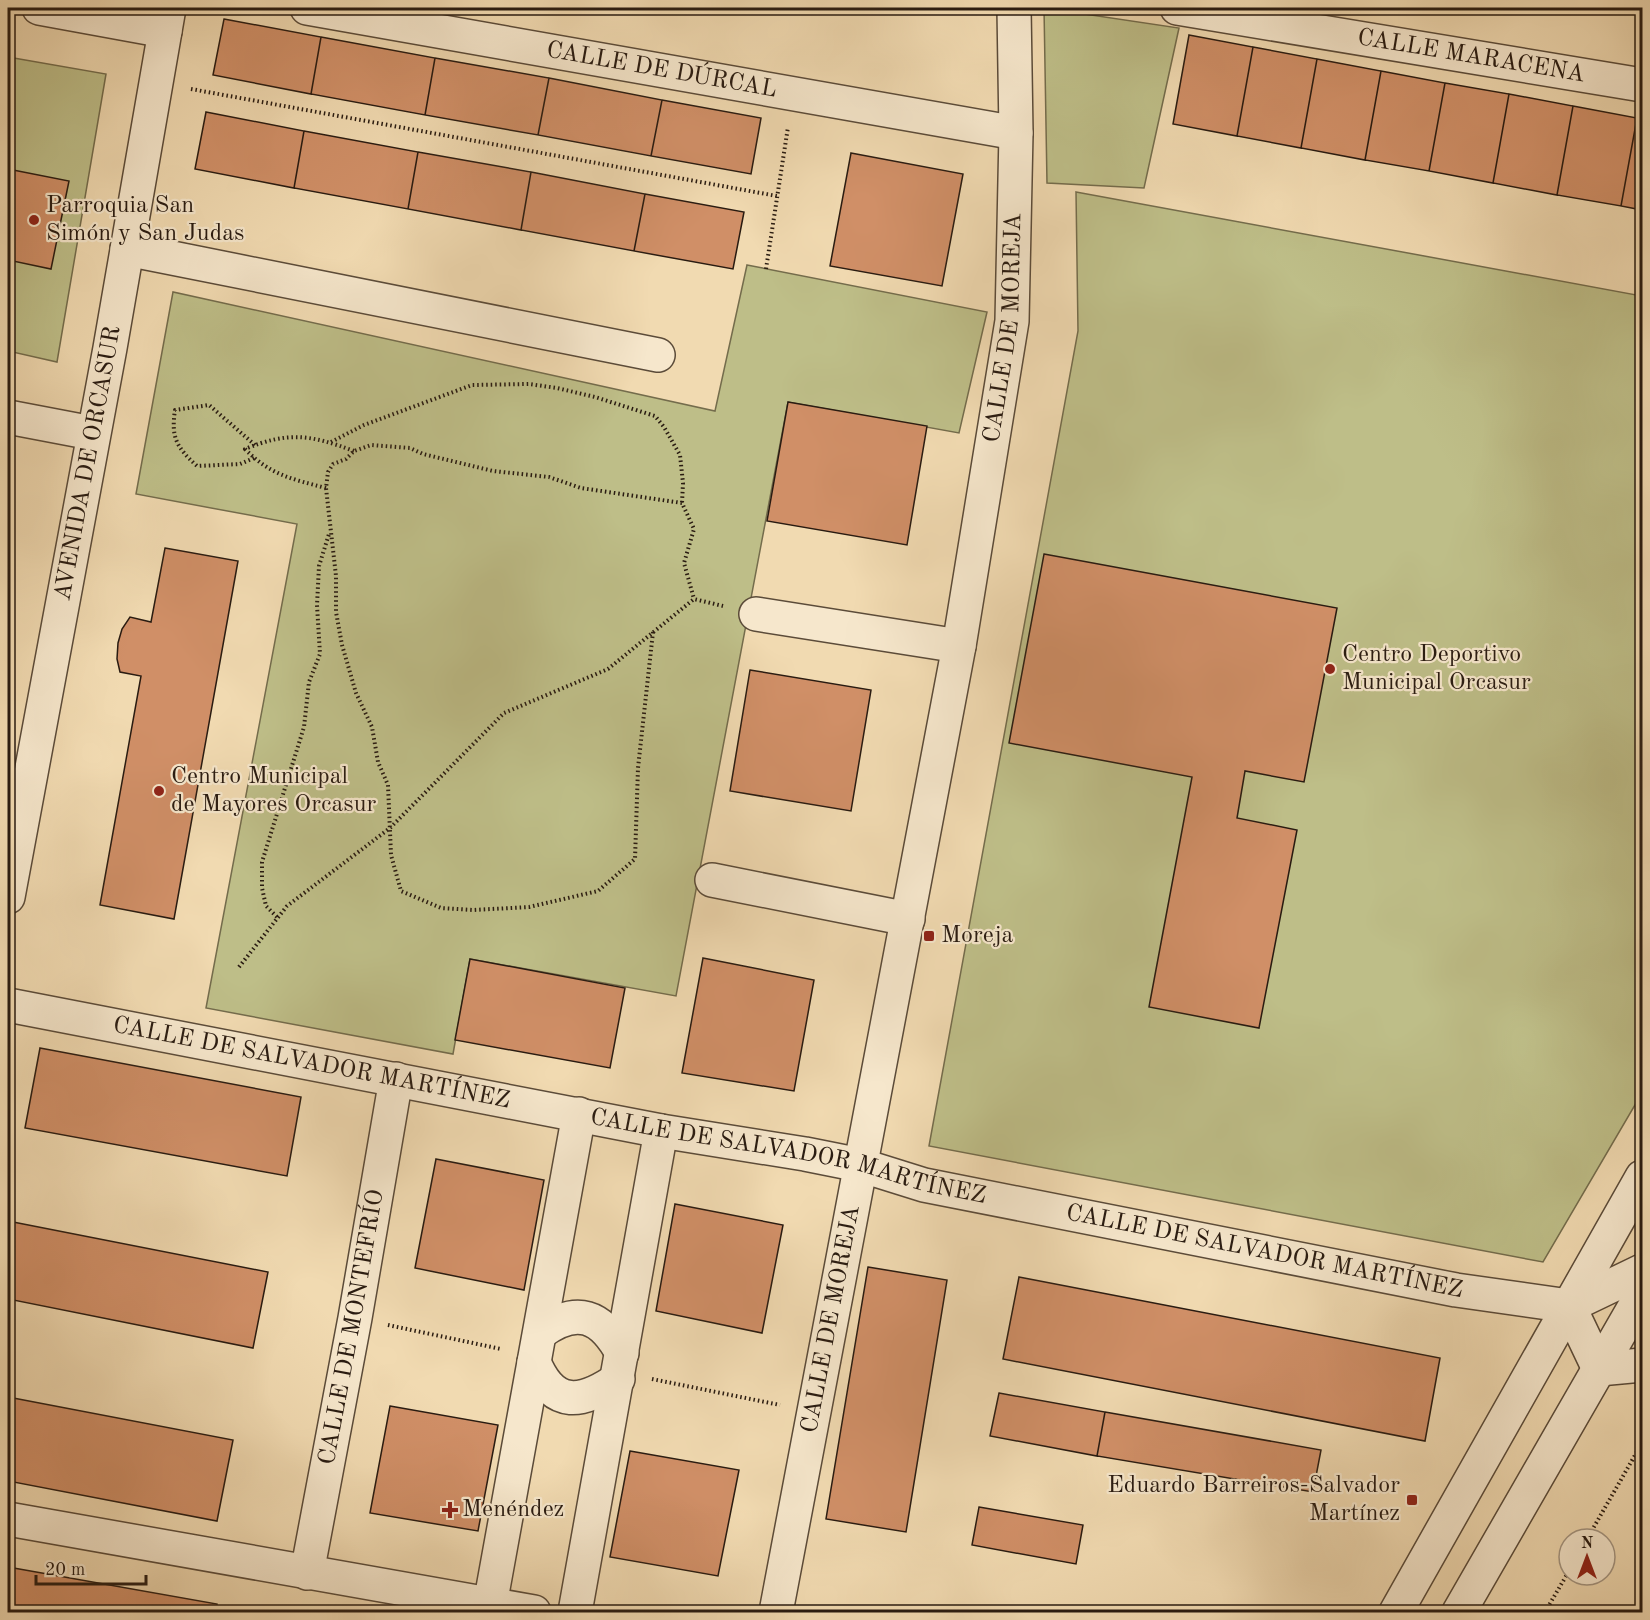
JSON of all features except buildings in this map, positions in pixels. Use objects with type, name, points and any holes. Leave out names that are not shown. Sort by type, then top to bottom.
[{"type":"street","name":"AVENIDA DE ORCASUR","points":[[8,897],[167,19],[39,8]]},
{"type":"street","name":"CALLE DE DÚRCAL","points":[[307,8],[1016,133]]},
{"type":"street","name":"CALLE DE MOREJA","points":[[776,1612],[959,646],[1012,321],[1016,133],[1014,8]]},
{"type":"street","name":"CALLE MARACENA","points":[[1177,8],[1230,13],[1642,85]]},
{"type":"street","points":[[127,249],[658,355]]},
{"type":"street","points":[[8,417],[92,433]]},
{"type":"street","points":[[756,614],[959,646]]},
{"type":"street","points":[[712,880],[908,919]]},
{"type":"street","name":"CALLE DE SALVADOR MARTÍNEZ","points":[[8,1005],[661,1131],[860,1165],[924,1185],[1456,1290],[1569,1306]]},
{"type":"street","name":"CALLE DE MONTEFRÍO","points":[[307,1573],[355,1318],[396,1079]]},
{"type":"street","points":[[490,1605],[579,1114]]},
{"type":"street","points":[[575,1612],[661,1131]]},
{"type":"street","points":[[1396,1612],[1642,1178]]},
{"type":"street","points":[[1569,1306],[1642,1271]]},
{"type":"street","points":[[1458,1612],[1642,1294]]},
{"type":"street","points":[[1569,1306],[1599,1369]]},
{"type":"street","points":[[582,1317],[606,1328],[620,1368],[593,1395],[580,1399],[567,1397],[555,1392],[545,1382],[537,1350],[556,1321],[582,1317]]},
{"type":"street","points":[[1599,1369],[1642,1365]]},
{"type":"street","points":[[8,1519],[534,1612]]},
{"type":"path","points":[[155,83],[777,196]]},
{"type":"path","points":[[766,269],[793,94]]},
{"type":"path","points":[[331,442],[364,425],[472,385],[529,384],[557,388],[655,416],[680,455],[683,483],[682,503],[694,530],[684,563],[694,598]]},
{"type":"path","points":[[254,458],[240,464],[197,466],[184,454],[172,432],[175,410],[209,405],[255,445]]},
{"type":"path","points":[[326,488],[282,477],[261,466],[245,449],[290,437],[315,437],[354,451]]},
{"type":"path","points":[[653,633],[638,768],[635,859],[598,891],[529,907],[473,910],[441,908],[401,891],[391,855],[388,785],[378,762],[372,727],[356,693],[342,645],[326,488],[328,472],[333,464],[346,459],[354,451],[371,445],[410,448],[423,454],[493,471],[549,477],[581,488],[682,503]]},
{"type":"path","points":[[277,917],[266,906],[261,888],[261,862],[304,727],[309,682],[320,654],[317,605],[319,566],[330,534]]},
{"type":"path","points":[[694,598],[756,614]]},
{"type":"path","points":[[239,967],[286,906],[390,828],[504,713],[608,669],[694,598]]},
{"type":"path","points":[[355,1318],[537,1350]]},
{"type":"path","points":[[620,1368],[814,1412]]},
{"type":"path","points":[[1594,1527],[1642,1443]]},
{"type":"path","points":[[1545,1612],[1560,1587]]},
{"type":"green space","points":[[1044,8],[1179,28],[1144,188],[1047,183]]},
{"type":"green space","points":[[8,57],[106,74],[57,362],[8,351]]},
{"type":"green space","name":"Centro Deportivo Municipal Orcasur","points":[[1076,192],[1642,296],[1642,1093],[1543,1262],[929,1146],[1078,331]]},
{"type":"green space","points":[[747,265],[987,312],[959,433],[788,402],[676,996],[470,959],[453,1054],[206,1008],[297,524],[136,494],[173,292],[715,411]]},
{"type":"place","name":"Parroquia San Simón y San Judas","points":[[34,220]]},
{"type":"place","name":"Centro Deportivo Municipal Orcasur","points":[[1330,669]]},
{"type":"place","name":"Centro Municipal de Mayores Orcasur","points":[[159,791]]},
{"type":"place","name":"Moreja","points":[[929,936]]},
{"type":"place","name":"Eduardo Barreiros-Salvador Martínez","points":[[1412,1500]]},
{"type":"place","name":"Menéndez","points":[[450,1510]]}]
